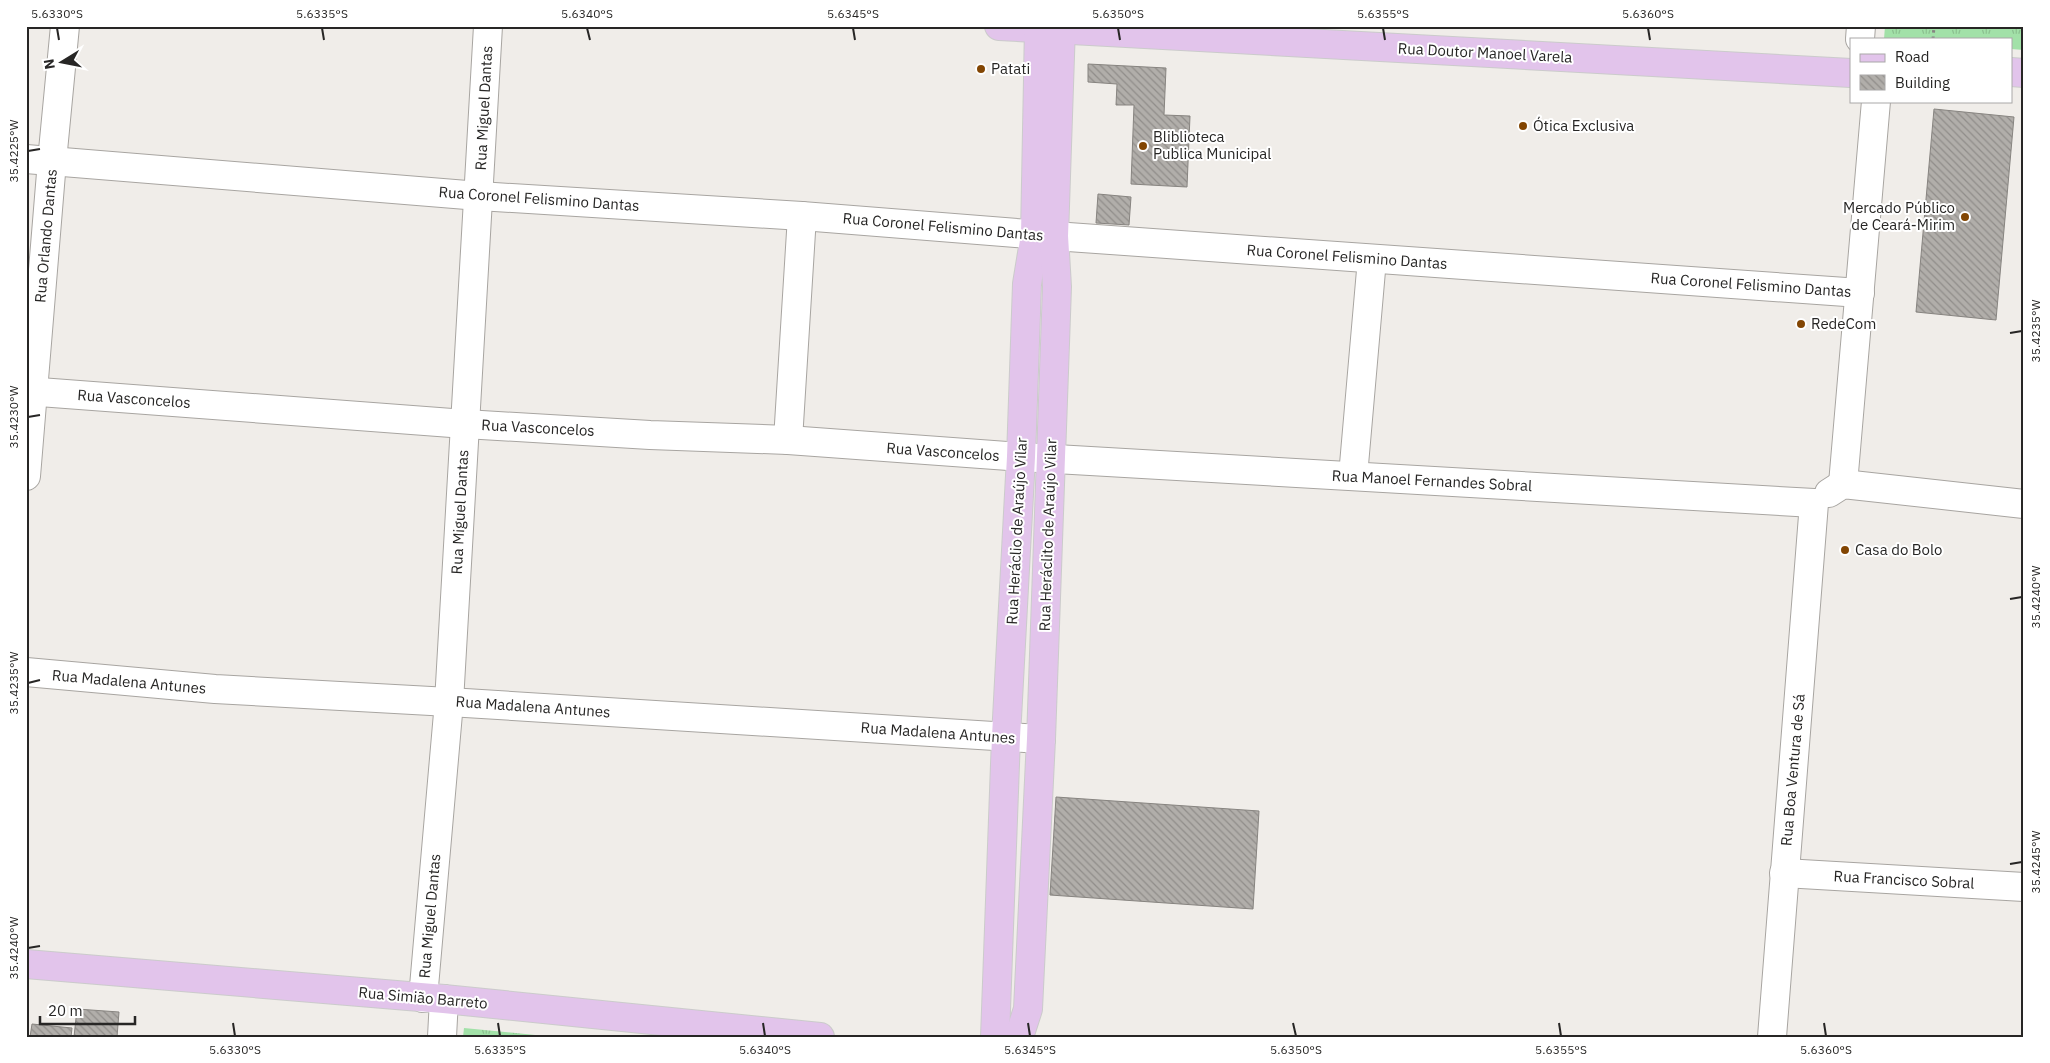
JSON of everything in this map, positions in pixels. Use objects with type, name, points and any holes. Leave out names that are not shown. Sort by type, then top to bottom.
[{"type":"main road","name":"Rua Doutor Manoel Varela","points":[[999,26],[1850,73]]},
{"type":"main road","name":"Rua Heráclio de Araújo Vilar","points":[[995,1037],[1006,737],[1021,458],[1027,284],[1044,235],[1050,28]]},
{"type":"main road","name":"Rua Heráclito de Araújo Vilar","points":[[1019,1037],[1028,1009],[1041,739],[1057,288],[1044,235]]},
{"type":"main road","name":"Rua Simião Barreto","points":[[26,964],[434,998],[820,1037]]},
{"type":"street","name":"Rua Orlando Dantas","points":[[26,476],[39,160],[65,26]]},
{"type":"street","name":"Rua Miguel Dantas","points":[[442,1037],[434,998],[488,26]]},
{"type":"street","points":[[1843,484],[1876,102]]},
{"type":"street","name":"Rua Coronel Felismino Dantas","points":[[39,160],[479,196],[802,216],[1372,259],[1860,293]]},
{"type":"street","points":[[788,440],[802,216]]},
{"type":"street","points":[[1353,476],[1372,259]]},
{"type":"street","name":"Rua Vasconcelos","points":[[30,391],[465,424],[650,435],[788,440],[1051,459]]},
{"type":"street","name":"Rua Manoel Fernandes Sobral","points":[[1051,459],[1814,502]]},
{"type":"street","points":[[1814,502],[1843,484],[2024,504]]},
{"type":"street","name":"Rua Boa Ventura de Sá","points":[[1772,1037],[1814,502]]},
{"type":"street","name":"Rua Madalena Antunes","points":[[26,672],[215,690],[449,702],[1041,739]]},
{"type":"street","name":"Rua Francisco Sobral","points":[[1784,873],[2024,887]]},
{"type":"green space","points":[[1885,26],[2024,26],[2024,50],[2012,49],[2012,38],[1884,38]]},
{"type":"green space","points":[[464,1028],[555,1037],[463,1037]]},
{"type":"building","points":[[1088,64],[1166,68],[1164,115],[1190,116],[1187,187],[1131,184],[1134,105],[1116,105],[1117,84],[1088,82]]},
{"type":"building","name":"Mercado Público de Ceará-Mirim","points":[[1934,109],[2014,117],[1996,320],[1916,312]]},
{"type":"building","points":[[1098,194],[1131,197],[1129,225],[1096,223]]},
{"type":"building","points":[[1056,797],[1259,811],[1253,909],[1050,895]]},
{"type":"building","points":[[77,1009],[119,1012],[117,1037],[74,1037]]},
{"type":"building","points":[[32,1024],[72,1028],[71,1037],[30,1037]]},
{"type":"place","name":"Patati","points":[[981,69]]},
{"type":"place","name":"Ótica Exclusiva","points":[[1523,126]]},
{"type":"place","name":"Bliblioteca Publica Municipal","points":[[1143,146]]},
{"type":"place","name":"Mercado Público de Ceará-Mirim","points":[[1965,217]]},
{"type":"place","name":"RedeCom","points":[[1801,324]]},
{"type":"place","name":"Casa do Bolo","points":[[1845,550]]}]
